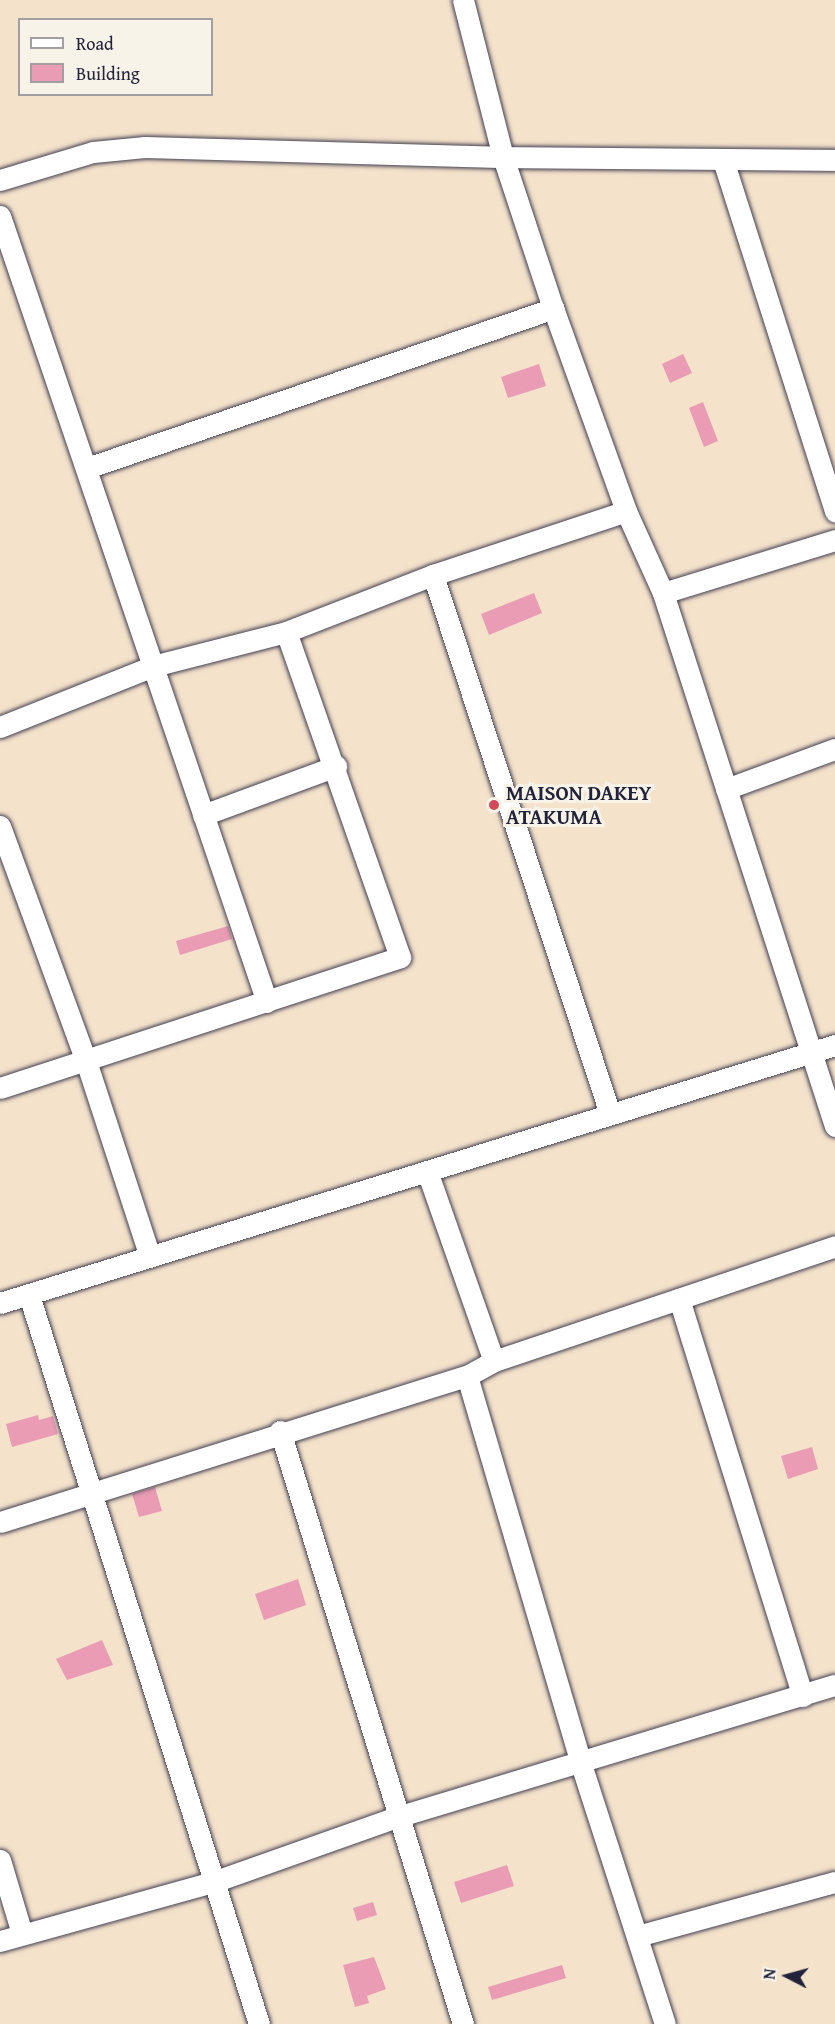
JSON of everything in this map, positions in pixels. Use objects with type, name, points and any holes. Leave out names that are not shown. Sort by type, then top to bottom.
[{"type":"street","points":[[463,0],[503,157],[553,308],[626,511],[663,593],[809,1053],[835,1126]]},
{"type":"street","points":[[0,180],[93,152],[145,147],[503,157],[835,160]]},
{"type":"street","points":[[723,160],[835,512]]},
{"type":"street","points":[[0,216],[267,1002]]},
{"type":"street","points":[[87,468],[553,308]]},
{"type":"street","points":[[0,727],[153,666],[286,632],[433,575],[626,511]]},
{"type":"street","points":[[663,593],[835,540]]},
{"type":"street","points":[[433,575],[610,1114]]},
{"type":"street","points":[[0,1088],[400,957],[336,766],[286,632]]},
{"type":"street","points":[[726,789],[835,749]]},
{"type":"street","points":[[203,815],[336,766]]},
{"type":"street","points":[[0,826],[86,1061],[149,1254]]},
{"type":"street","points":[[0,1304],[149,1254],[428,1174],[610,1114],[835,1045]]},
{"type":"street","points":[[428,1174],[494,1361]]},
{"type":"street","points":[[0,1522],[94,1494],[280,1431],[467,1376],[494,1361],[835,1246]]},
{"type":"street","points":[[29,1295],[94,1494],[259,2024]]},
{"type":"street","points":[[679,1299],[803,1696]]},
{"type":"street","points":[[467,1376],[580,1761],[665,2024]]},
{"type":"street","points":[[280,1431],[397,1817],[464,2024]]},
{"type":"street","points":[[0,1941],[216,1881],[397,1817],[835,1685]]},
{"type":"street","points":[[0,1860],[22,1934]]},
{"type":"street","points":[[637,1936],[835,1882]]},
{"type":"building","points":[[683,354],[692,373],[670,383],[662,364]]},
{"type":"building","points":[[539,364],[546,386],[508,398],[501,377]]},
{"type":"building","points":[[703,402],[718,441],[704,447],[689,408]]},
{"type":"building","points":[[534,593],[542,613],[489,635],[481,614]]},
{"type":"building","points":[[228,926],[232,939],[180,955],[176,941]]},
{"type":"building","points":[[38,1415],[39,1420],[53,1416],[58,1434],[12,1447],[6,1424]]},
{"type":"building","points":[[812,1447],[818,1469],[788,1479],[781,1456]]},
{"type":"building","points":[[155,1487],[162,1511],[139,1517],[132,1494]]},
{"type":"building","points":[[298,1579],[306,1605],[264,1620],[255,1594]]},
{"type":"building","points":[[102,1640],[113,1665],[67,1680],[56,1659]]},
{"type":"building","points":[[507,1865],[514,1886],[461,1903],[454,1882]]},
{"type":"building","points":[[373,1902],[377,1915],[357,1921],[353,1908]]},
{"type":"building","points":[[374,1957],[386,1989],[367,1996],[369,2003],[355,2007],[343,1965]]},
{"type":"building","points":[[562,1965],[566,1978],[492,2000],[488,1987]]},
{"type":"place","name":"MAISON DAKEY ATAKUMA","points":[[494,805]]}]
